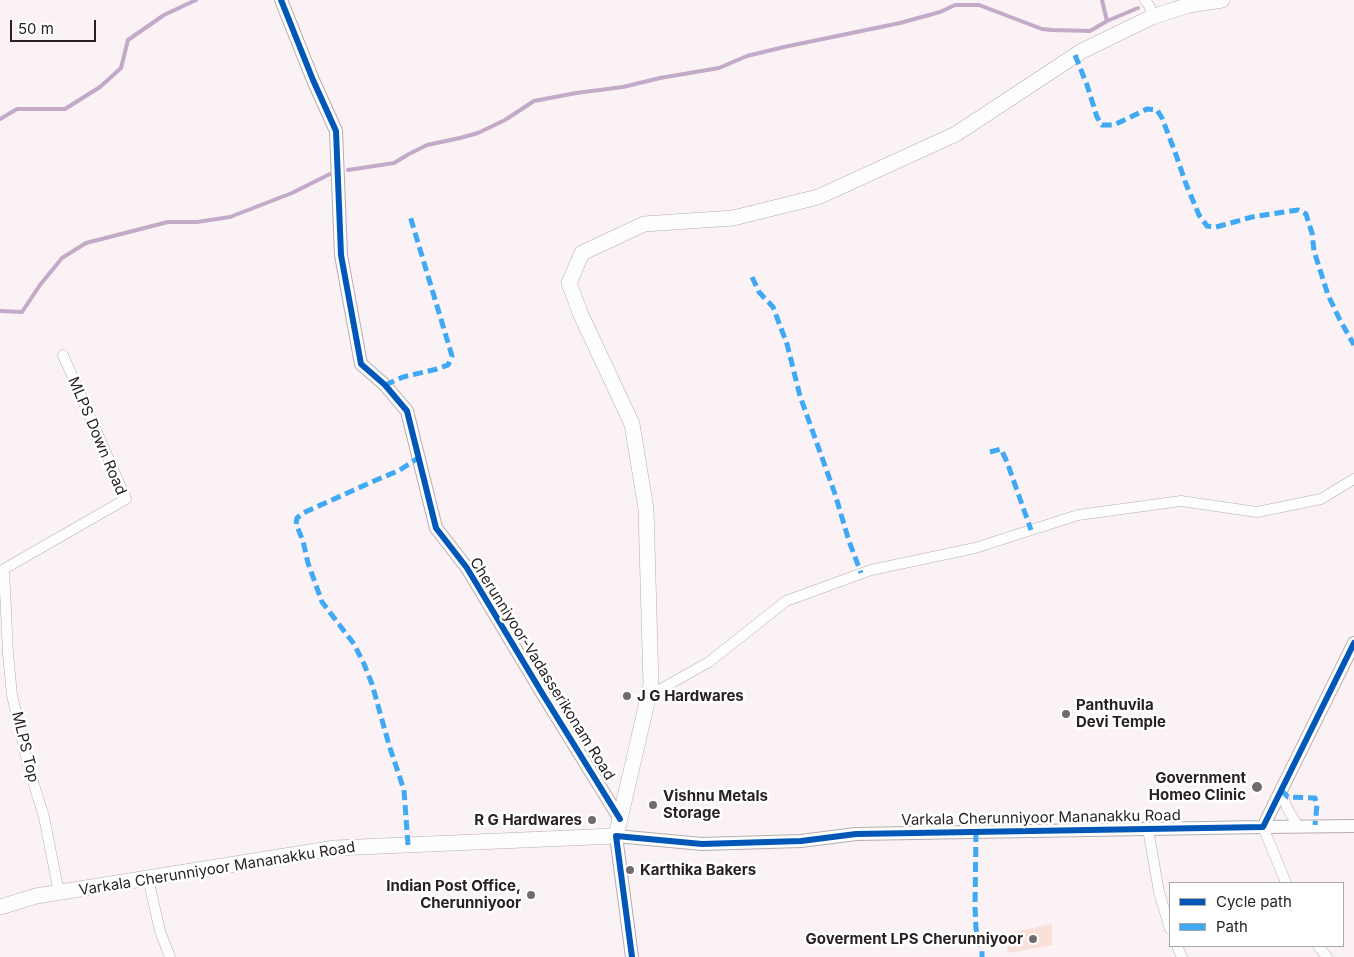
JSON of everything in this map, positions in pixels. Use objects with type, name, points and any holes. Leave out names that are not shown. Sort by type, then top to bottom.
[{"type":"main road","points":[[616,836],[651,685],[646,510],[632,424],[568,283],[582,253],[644,224],[733,218],[818,197],[956,134],[1082,51],[1152,17],[1189,6],[1222,0]]},
{"type":"main road","name":"Varkala Cherunniyoor Mananakku Road","points":[[0,907],[36,896],[335,848],[616,836]]},
{"type":"street","name":"Cherunniyoor-Vadasserikonam Road","points":[[281,0],[336,131],[341,255],[361,364],[385,385],[407,411],[436,528],[467,568],[620,819]]},
{"type":"street","points":[[1145,0],[1150,7],[1152,17]]},
{"type":"street","name":"MLPS Down Road","points":[[4,569],[126,499],[63,355]]},
{"type":"street","points":[[650,695],[709,662],[786,600],[871,570],[975,548],[1078,515],[1181,501],[1257,512],[1321,499],[1354,479]]},
{"type":"street","name":"MLPS Top","points":[[4,569],[12,695],[28,766],[44,816],[59,893]]},
{"type":"street","points":[[1286,882],[1263,827],[1354,643]]},
{"type":"street","points":[[1281,790],[1287,808],[1298,826]]},
{"type":"street","name":"Varkala Cherunniyoor Mananakku Road","points":[[616,836],[702,844],[801,841],[856,834],[1354,826]]},
{"type":"street","points":[[1148,829],[1159,892],[1169,926]]},
{"type":"street","points":[[616,836],[632,957]]},
{"type":"street","points":[[148,878],[160,931],[170,957]]},
{"type":"street","points":[[1319,947],[1327,957]]},
{"type":"shaded area","points":[[1052,924],[1052,945],[1008,953],[1005,934]]},
{"type":"waterway","points":[[0,119],[17,109],[65,109],[100,87],[121,68],[128,40],[164,15],[196,0]]},
{"type":"waterway","points":[[348,170],[394,163],[427,145],[478,133],[505,120],[534,101],[623,87],[660,78],[719,68],[747,56],[900,23],[940,12],[955,5],[979,5],[1042,29],[1090,31],[1107,21],[1102,0]]},
{"type":"waterway","points":[[1107,21],[1138,8]]},
{"type":"waterway","points":[[0,311],[22,312],[40,285],[62,258],[86,243],[168,222],[197,222],[230,217],[292,193],[330,174]]},
{"type":"marked path","points":[[1075,55],[1097,117],[1102,125],[1114,125],[1147,109],[1157,110],[1162,118],[1199,215],[1207,226],[1216,227],[1252,217],[1298,210],[1306,214],[1312,233],[1314,251],[1328,295],[1354,345]]},
{"type":"marked path","points":[[385,385],[403,377],[448,365],[452,356],[410,216]]},
{"type":"marked path","points":[[752,277],[759,292],[773,307],[787,344],[800,396],[861,573]]},
{"type":"marked path","points":[[990,452],[1001,449],[1031,530]]},
{"type":"marked path","points":[[408,845],[404,790],[372,684],[354,644],[322,602],[296,524],[297,518],[303,513],[400,470],[418,458]]},
{"type":"marked path","points":[[1281,790],[1288,797],[1315,798],[1317,805],[1315,825]]},
{"type":"marked path","points":[[976,832],[976,929],[982,957]]},
{"type":"cycle path","points":[[281,0],[336,131],[341,255],[361,364],[385,385],[407,411],[436,528],[467,568],[620,819]]},
{"type":"cycle path","points":[[632,957],[616,836],[702,844],[801,841],[856,834],[1263,827],[1354,643]]},
{"type":"place","name":"J G Hardwares","points":[[627,696]]},
{"type":"place","name":"Panthuvila Devi Temple","points":[[1066,714]]},
{"type":"place","name":"Government Homeo Clinic","points":[[1257,787]]},
{"type":"place","name":"Vishnu Metals Storage","points":[[653,805]]},
{"type":"place","name":"R G Hardwares","points":[[592,820]]},
{"type":"place","name":"Karthika Bakers","points":[[630,870]]},
{"type":"place","name":"Indian Post Office, Cherunniyoor","points":[[531,895]]},
{"type":"place","name":"Goverment LPS Cherunniyoor","points":[[1033,939]]}]
